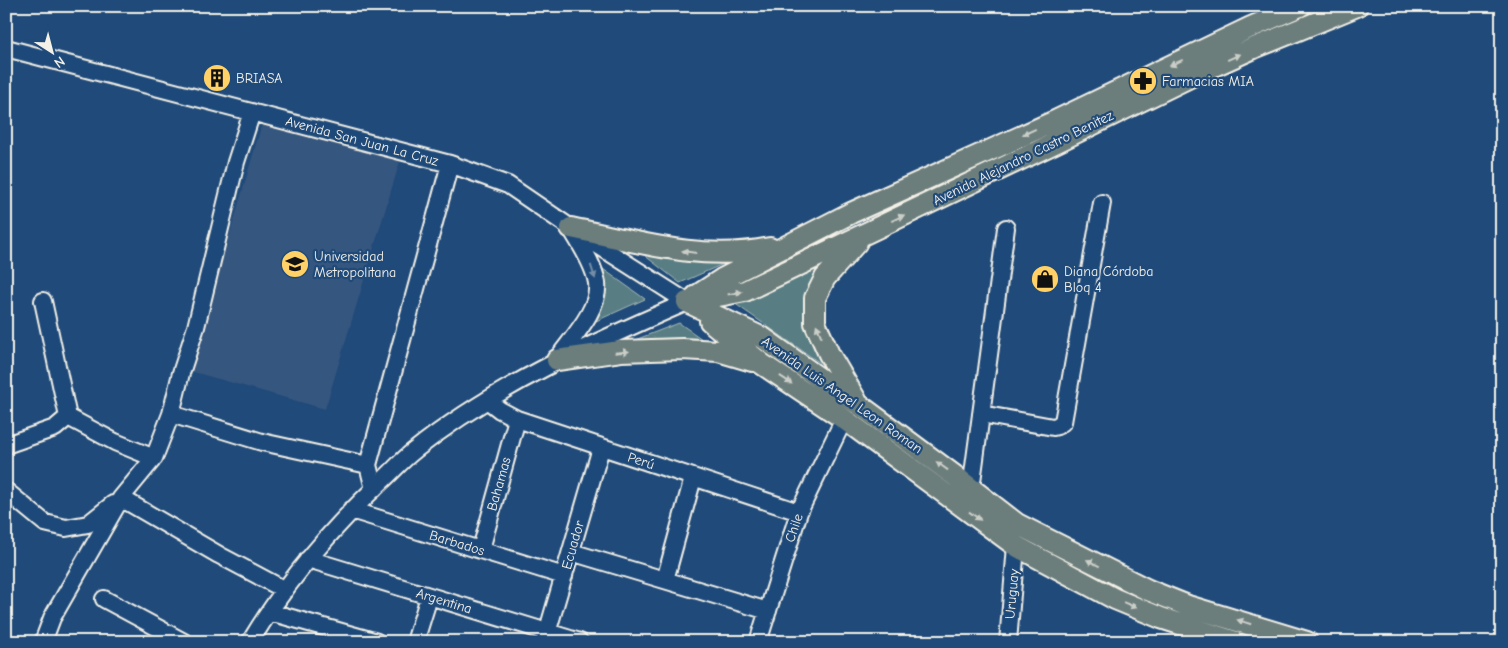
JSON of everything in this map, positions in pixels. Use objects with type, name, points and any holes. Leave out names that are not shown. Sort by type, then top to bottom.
[{"type":"main road","name":"Avenida Alejandro Castro Benitez","points":[[687,302],[722,279],[851,213],[1053,122],[1249,28],[1300,6]]},
{"type":"main road","name":"Avenida Alejandro Castro Benitez","points":[[687,302],[745,291],[1194,75],[1357,6]]},
{"type":"main road","points":[[572,228],[699,253],[732,254],[789,244]]},
{"type":"main road","points":[[858,404],[828,354],[815,323],[815,298],[825,278],[864,234]]},
{"type":"main road","name":"Avenida Luis Angel Leon Roman","points":[[687,302],[762,364],[844,419],[1016,546],[1115,599],[1161,618],[1236,642]]},
{"type":"main road","name":"Avenida Luis Angel Leon Roman","points":[[687,302],[763,338],[858,404],[1017,524],[1148,590],[1188,606],[1307,642]]},
{"type":"main road","points":[[556,360],[621,351],[682,349],[718,351],[762,364]]},
{"type":"street","name":"Avenida San Juan La Cruz","points":[[8,54],[252,112],[450,164],[508,185],[687,302]]},
{"type":"street","points":[[6,490],[45,523],[66,528],[88,524],[120,498],[154,458],[171,414],[181,373],[196,327],[236,162],[252,112]]},
{"type":"street","points":[[374,489],[368,465],[450,164]]},
{"type":"street","points":[[981,414],[1053,427],[1063,422],[1102,203]]},
{"type":"street","points":[[556,360],[591,311],[596,300],[597,284],[590,263],[572,228]]},
{"type":"street","points":[[971,489],[1006,228]]},
{"type":"street","points":[[43,301],[68,417],[115,442],[154,458]]},
{"type":"street","name":"Avenida Alejandro Castro Benitez","points":[[250,642],[308,559],[351,510],[415,450],[487,400],[556,360],[687,302]]},
{"type":"street","name":"Perú","points":[[487,400],[517,420],[799,512]]},
{"type":"street","points":[[171,414],[262,442],[368,465]]},
{"type":"street","points":[[6,445],[55,428],[68,417]]},
{"type":"street","name":"Chile","points":[[758,642],[799,512],[844,419]]},
{"type":"street","name":"Bahamas","points":[[481,550],[517,420]]},
{"type":"street","name":"Ecuador","points":[[546,637],[601,448]]},
{"type":"street","points":[[665,580],[693,478]]},
{"type":"street","points":[[120,498],[219,555],[286,590]]},
{"type":"street","points":[[43,642],[52,618],[120,498]]},
{"type":"street","name":"Barbados","points":[[351,510],[564,576]]},
{"type":"street","name":"Uruguay","points":[[1008,642],[1016,546]]},
{"type":"street","points":[[570,552],[768,611]]},
{"type":"street","name":"Argentina","points":[[308,559],[429,597],[546,637],[580,642]]},
{"type":"street","points":[[415,642],[429,597]]},
{"type":"street","points":[[104,599],[184,642]]},
{"type":"street","points":[[270,612],[357,638],[377,642]]},
{"type":"shaded area","name":"Universidad Metropolitana","points":[[263,120],[401,158],[325,409],[190,371]]},
{"type":"green space","points":[[631,245],[739,257],[680,283]]},
{"type":"green space","points":[[835,255],[820,277],[830,370],[734,303]]},
{"type":"green space","points":[[596,264],[645,299],[585,326]]},
{"type":"green space","points":[[679,323],[705,341],[686,339],[627,343]]},
{"type":"place","name":"BRIASA","points":[[217,78]]},
{"type":"place","name":"Farmacias MIA","points":[[1143,81]]},
{"type":"place","name":"Universidad Metropolitana","points":[[295,264]]},
{"type":"place","name":"Diana Córdoba Bloq 4","points":[[1045,279]]}]
